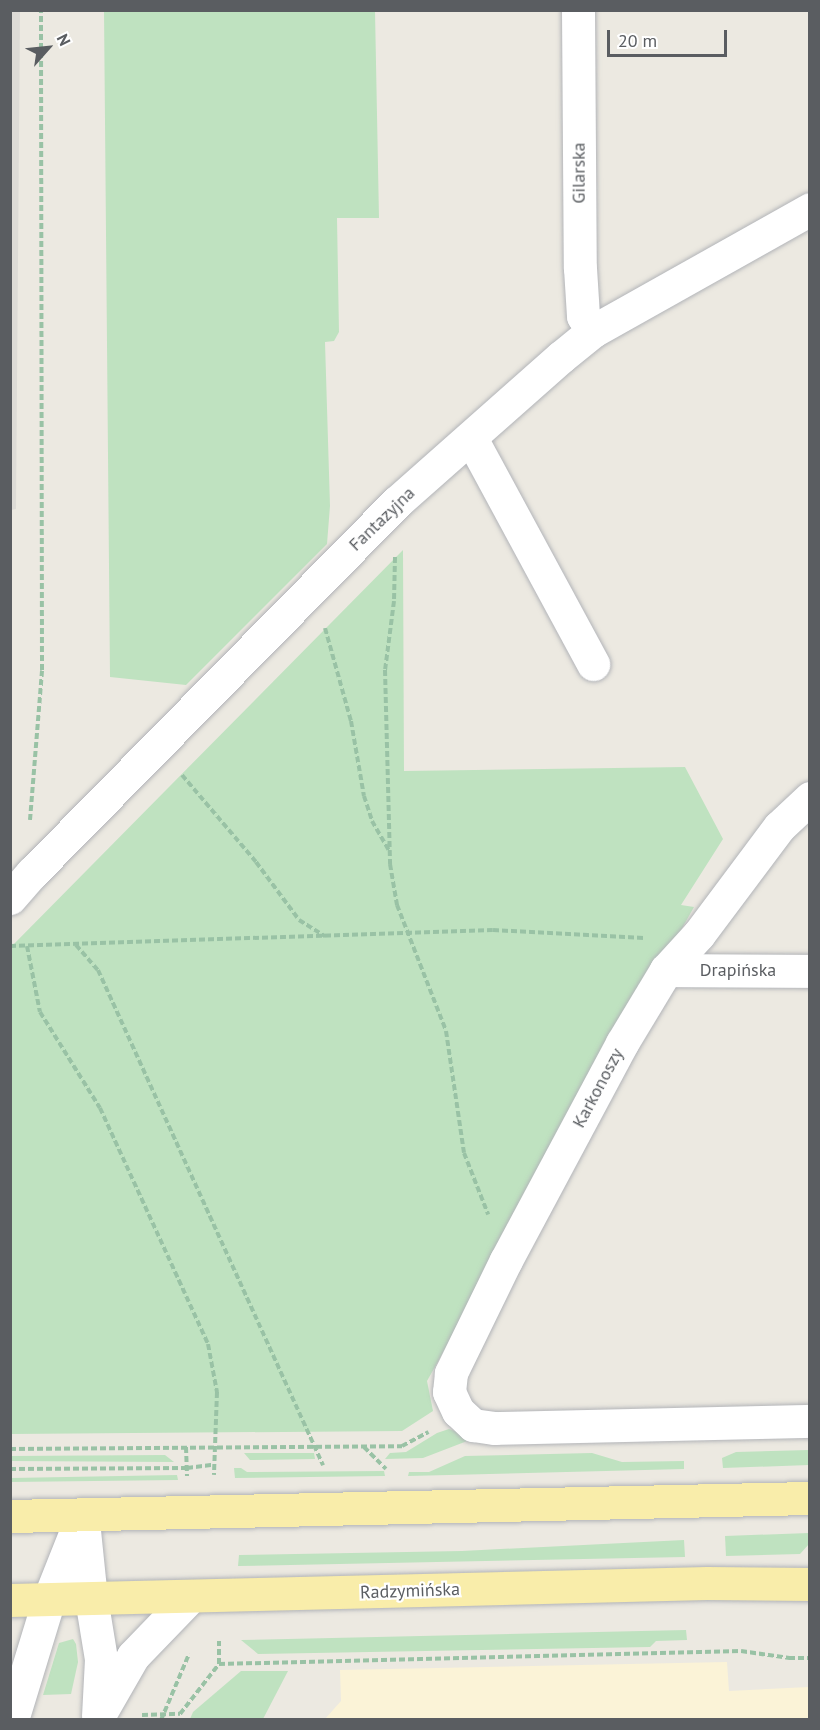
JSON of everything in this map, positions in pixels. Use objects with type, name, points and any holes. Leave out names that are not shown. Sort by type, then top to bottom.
[{"type":"main road","points":[[10,1516],[810,1498]]},
{"type":"main road","name":"Radzymińska","points":[[10,1600],[707,1583],[810,1584]]},
{"type":"street","name":"Gilarska","points":[[578,10],[580,268],[583,316],[593,331]]},
{"type":"street","name":"Fantazyjna","points":[[10,898],[397,502],[593,331],[810,208]]},
{"type":"street","points":[[471,438],[593,664]]},
{"type":"street","name":"Karkonoszy","points":[[458,1411],[449,1392],[451,1373],[506,1260],[622,1043],[666,970],[699,934],[779,827],[810,798]]},
{"type":"street","name":"Drapińska","points":[[666,970],[810,971]]},
{"type":"street","points":[[458,1411],[473,1425],[495,1428],[810,1421]]},
{"type":"street","points":[[82,1516],[91,1598],[101,1659],[97,1718]]},
{"type":"street","points":[[12,1718],[49,1599],[82,1516]]},
{"type":"street","points":[[97,1718],[133,1656],[190,1597]]},
{"type":"path","points":[[29,824],[42,670],[41,10]]},
{"type":"path","points":[[397,502],[394,601],[385,670],[389,851],[397,905],[446,1031],[464,1153],[506,1260]]},
{"type":"path","points":[[324,625],[351,721],[364,796],[372,821],[389,851]]},
{"type":"path","points":[[178,769],[256,862],[299,920],[326,936]]},
{"type":"path","points":[[10,946],[493,930],[652,938]]},
{"type":"path","points":[[76,945],[98,970],[323,1465]]},
{"type":"path","points":[[10,1469],[187,1468],[213,1465],[218,1392],[208,1344],[100,1108],[40,1012],[27,946]]},
{"type":"path","points":[[10,1449],[402,1446],[423,1435],[458,1411]]},
{"type":"path","points":[[186,1447],[187,1484]]},
{"type":"path","points":[[139,1715],[162,1717],[180,1714],[219,1664],[219,1641]]},
{"type":"path","points":[[162,1717],[191,1647]]},
{"type":"path","points":[[219,1664],[741,1651],[789,1658],[810,1658]]},
{"type":"shaded area","points":[[10,11],[20,11],[16,509],[11,510]]},
{"type":"shaded area","points":[[727,1662],[729,1691],[809,1687],[809,1719],[325,1719],[341,1701],[340,1670]]},
{"type":"green space","points":[[104,11],[375,11],[379,218],[337,218],[339,332],[334,341],[325,342],[330,506],[327,544],[186,685],[110,677]]},
{"type":"green space","points":[[403,550],[404,771],[685,767],[723,839],[681,905],[694,907],[427,1381],[433,1411],[402,1431],[11,1434],[11,947]]},
{"type":"green space","points":[[449,1429],[475,1438],[423,1458],[385,1459],[390,1453],[406,1452],[437,1433]]},
{"type":"green space","points":[[809,1450],[809,1465],[723,1468],[722,1458],[736,1452]]},
{"type":"green space","points":[[244,1453],[314,1453],[315,1459],[250,1460]]},
{"type":"green space","points":[[592,1453],[622,1462],[684,1461],[684,1469],[408,1476],[409,1472],[429,1472],[465,1456]]},
{"type":"green space","points":[[165,1455],[174,1462],[10,1461],[11,1456]]},
{"type":"green space","points":[[234,1468],[241,1468],[247,1472],[384,1471],[385,1476],[235,1478]]},
{"type":"green space","points":[[177,1475],[178,1480],[10,1482],[11,1478]]},
{"type":"green space","points":[[809,1533],[809,1544],[800,1554],[726,1556],[725,1536]]},
{"type":"green space","points":[[684,1540],[685,1557],[238,1566],[239,1555],[462,1551]]},
{"type":"green space","points":[[686,1630],[687,1640],[656,1641],[650,1647],[258,1654],[241,1640]]},
{"type":"green space","points":[[73,1639],[76,1644],[78,1662],[71,1694],[43,1695],[59,1643]]},
{"type":"green space","points":[[241,1671],[288,1671],[263,1719],[190,1719],[193,1712]]}]
